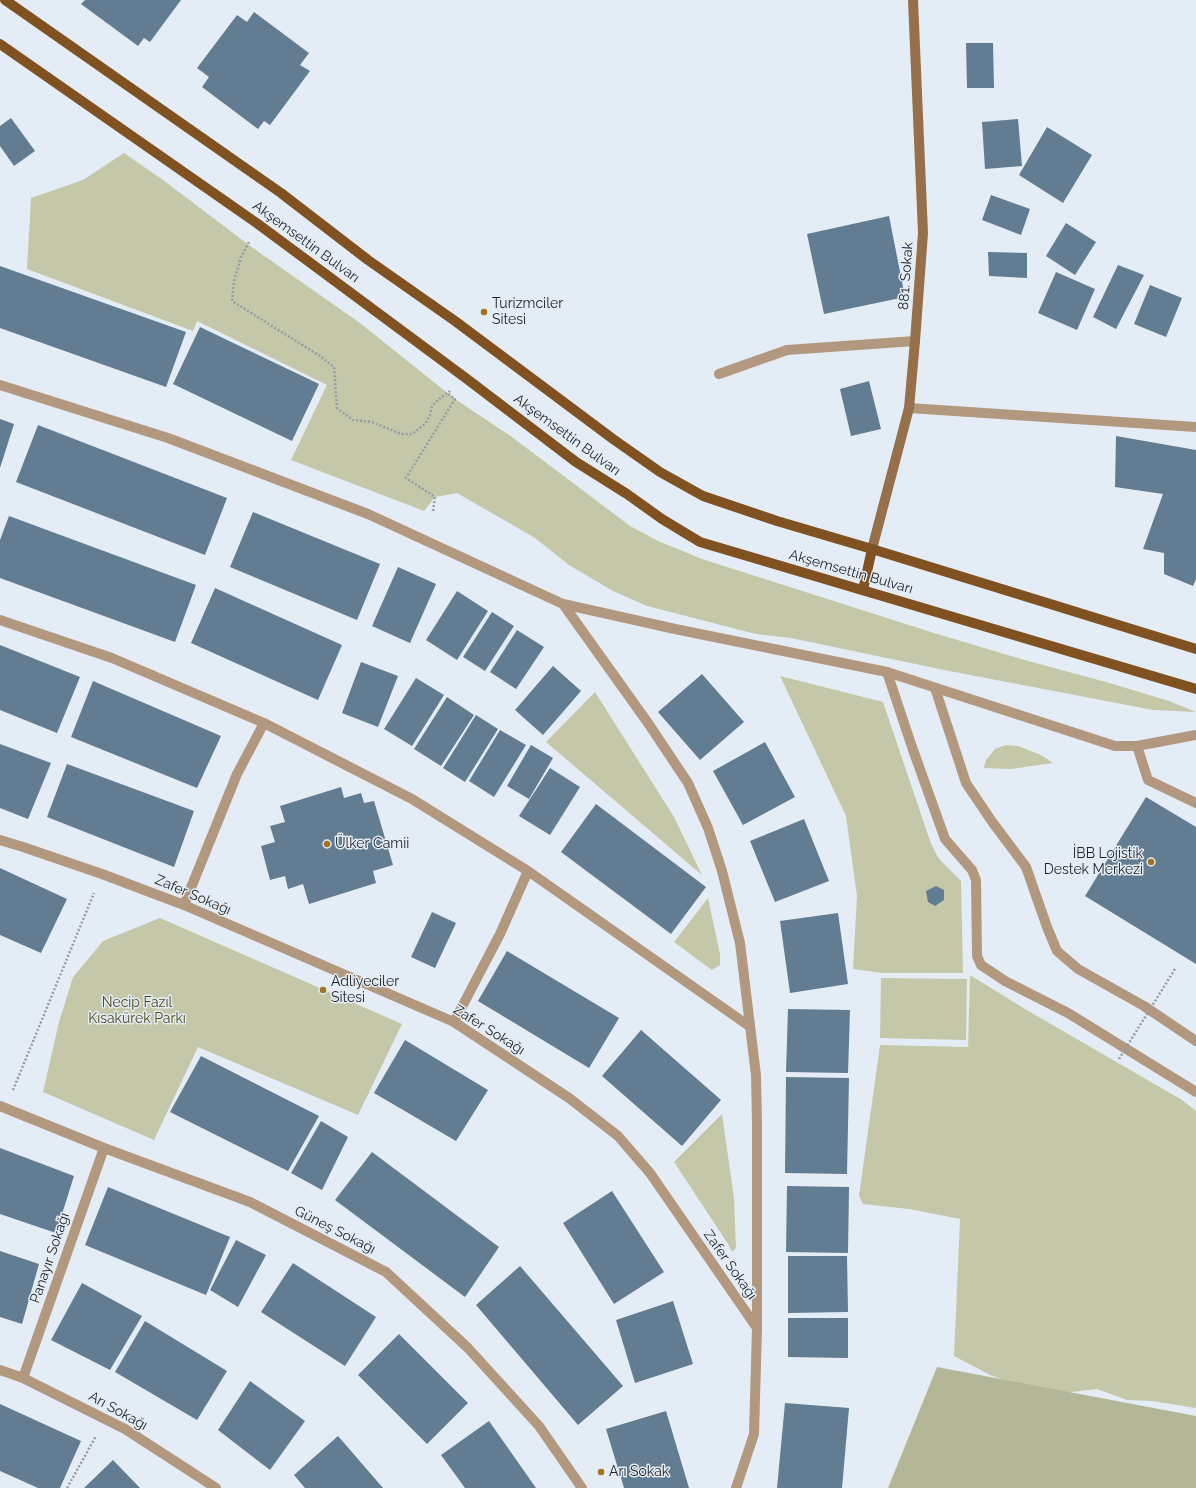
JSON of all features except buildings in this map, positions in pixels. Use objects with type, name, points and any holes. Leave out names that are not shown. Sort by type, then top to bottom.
[{"type":"main road","name":"Akşemsettin Bulvarı","points":[[5,0],[281,193],[368,260],[455,321],[613,439],[660,472],[703,496],[777,521],[1196,649]]},
{"type":"main road","name":"Akşemsettin Bulvarı","points":[[0,44],[258,224],[576,462],[627,494],[662,519],[700,542],[1196,690]]},
{"type":"main road","points":[[864,590],[872,549]]},
{"type":"street","name":"881. Sokak","points":[[872,549],[909,408],[915,341],[923,233],[913,0]]},
{"type":"street","points":[[719,374],[787,350],[915,341]]},
{"type":"street","points":[[0,385],[168,438],[368,514],[563,604],[675,629],[888,672],[1116,746],[1137,746],[1196,735]]},
{"type":"street","points":[[909,408],[1196,427]]},
{"type":"street","points":[[563,604],[648,723],[688,783],[708,828],[722,871],[740,942],[756,1075],[758,1328],[754,1434],[736,1488]]},
{"type":"street","points":[[0,620],[112,658],[264,723],[412,799],[528,871],[749,1026]]},
{"type":"street","points":[[888,672],[912,747],[945,839],[972,870],[976,880],[977,956],[981,965],[1005,981],[1068,1013],[1196,1092]]},
{"type":"street","points":[[935,688],[966,783],[993,823],[1026,867],[1047,928],[1057,951],[1078,969],[1144,1006],[1196,1041]]},
{"type":"street","points":[[184,905],[237,774],[264,723]]},
{"type":"street","points":[[1137,746],[1148,780],[1196,803]]},
{"type":"street","name":"Zafer Sokağı","points":[[0,840],[102,874],[184,905],[454,1022],[569,1098],[618,1136],[650,1173],[758,1328]]},
{"type":"street","points":[[454,1022],[500,934],[528,871]]},
{"type":"street","name":"Güneş Sokağı","points":[[3,1107],[104,1148],[250,1202],[386,1272],[468,1348],[539,1426],[582,1488]]},
{"type":"street","name":"Panayır Sokağı","points":[[23,1378],[104,1148]]},
{"type":"street","name":"Arı Sokağı","points":[[0,1370],[23,1378],[125,1429],[216,1488]]},
{"type":"path","points":[[258,224],[241,257],[234,281],[232,301],[320,356],[334,367],[336,408],[353,420],[372,422],[401,434],[412,434],[425,424],[430,415],[432,406],[446,393],[467,379]]},
{"type":"path","points":[[433,511],[435,496],[406,478],[455,399],[446,393]]},
{"type":"path","points":[[3,1107],[102,874]]},
{"type":"path","points":[[1119,1059],[1175,969]]},
{"type":"path","points":[[67,1488],[106,1419]]},
{"type":"green space","points":[[124,153],[163,180],[253,248],[360,323],[455,399],[512,437],[630,526],[658,541],[702,559],[934,633],[1106,682],[1169,701],[1196,712],[1153,710],[944,670],[791,638],[756,634],[647,606],[613,591],[569,565],[535,538],[457,493],[435,497],[424,511],[291,460],[327,385],[197,321],[193,331],[27,269],[31,198],[83,180]]},
{"type":"green space","points":[[780,676],[883,702],[930,841],[941,861],[961,881],[963,973],[882,973],[853,969],[857,896],[846,816]]},
{"type":"green space","points":[[595,692],[674,817],[702,875],[546,742]]},
{"type":"green space","points":[[1006,745],[1018,746],[1041,755],[1053,763],[1011,769],[984,768],[986,760],[995,749]]},
{"type":"green space","points":[[708,898],[720,954],[720,965],[712,970],[674,942]]},
{"type":"green space","name":"Necip Fazıl Kısakürek Parkı","points":[[160,918],[402,1024],[358,1115],[198,1047],[154,1140],[43,1092],[59,1022],[73,977],[103,941]]},
{"type":"green space","points":[[970,975],[1025,1009],[1182,1100],[1196,1111],[1196,1408],[1152,1401],[1127,1400],[1097,1389],[1064,1393],[1030,1390],[990,1375],[954,1356],[960,1219],[909,1209],[863,1204],[859,1196],[880,1045],[968,1047]]},
{"type":"green space","points":[[881,978],[967,979],[966,1040],[880,1038]]},
{"type":"green space","points":[[722,1114],[734,1198],[736,1248],[732,1252],[674,1162]]},
{"type":"green space","points":[[937,1367],[1196,1416],[1196,1488],[888,1488]]},
{"type":"place","name":"Turizmciler Sitesi","points":[[484,312]]},
{"type":"place","name":"Ülker Camii","points":[[327,844]]},
{"type":"place","name":"İBB Lojistik Destek Merkezi","points":[[1151,862]]},
{"type":"place","name":"Adliyeciler Sitesi","points":[[323,990]]},
{"type":"place","name":"Arı Sokak","points":[[601,1472]]}]
